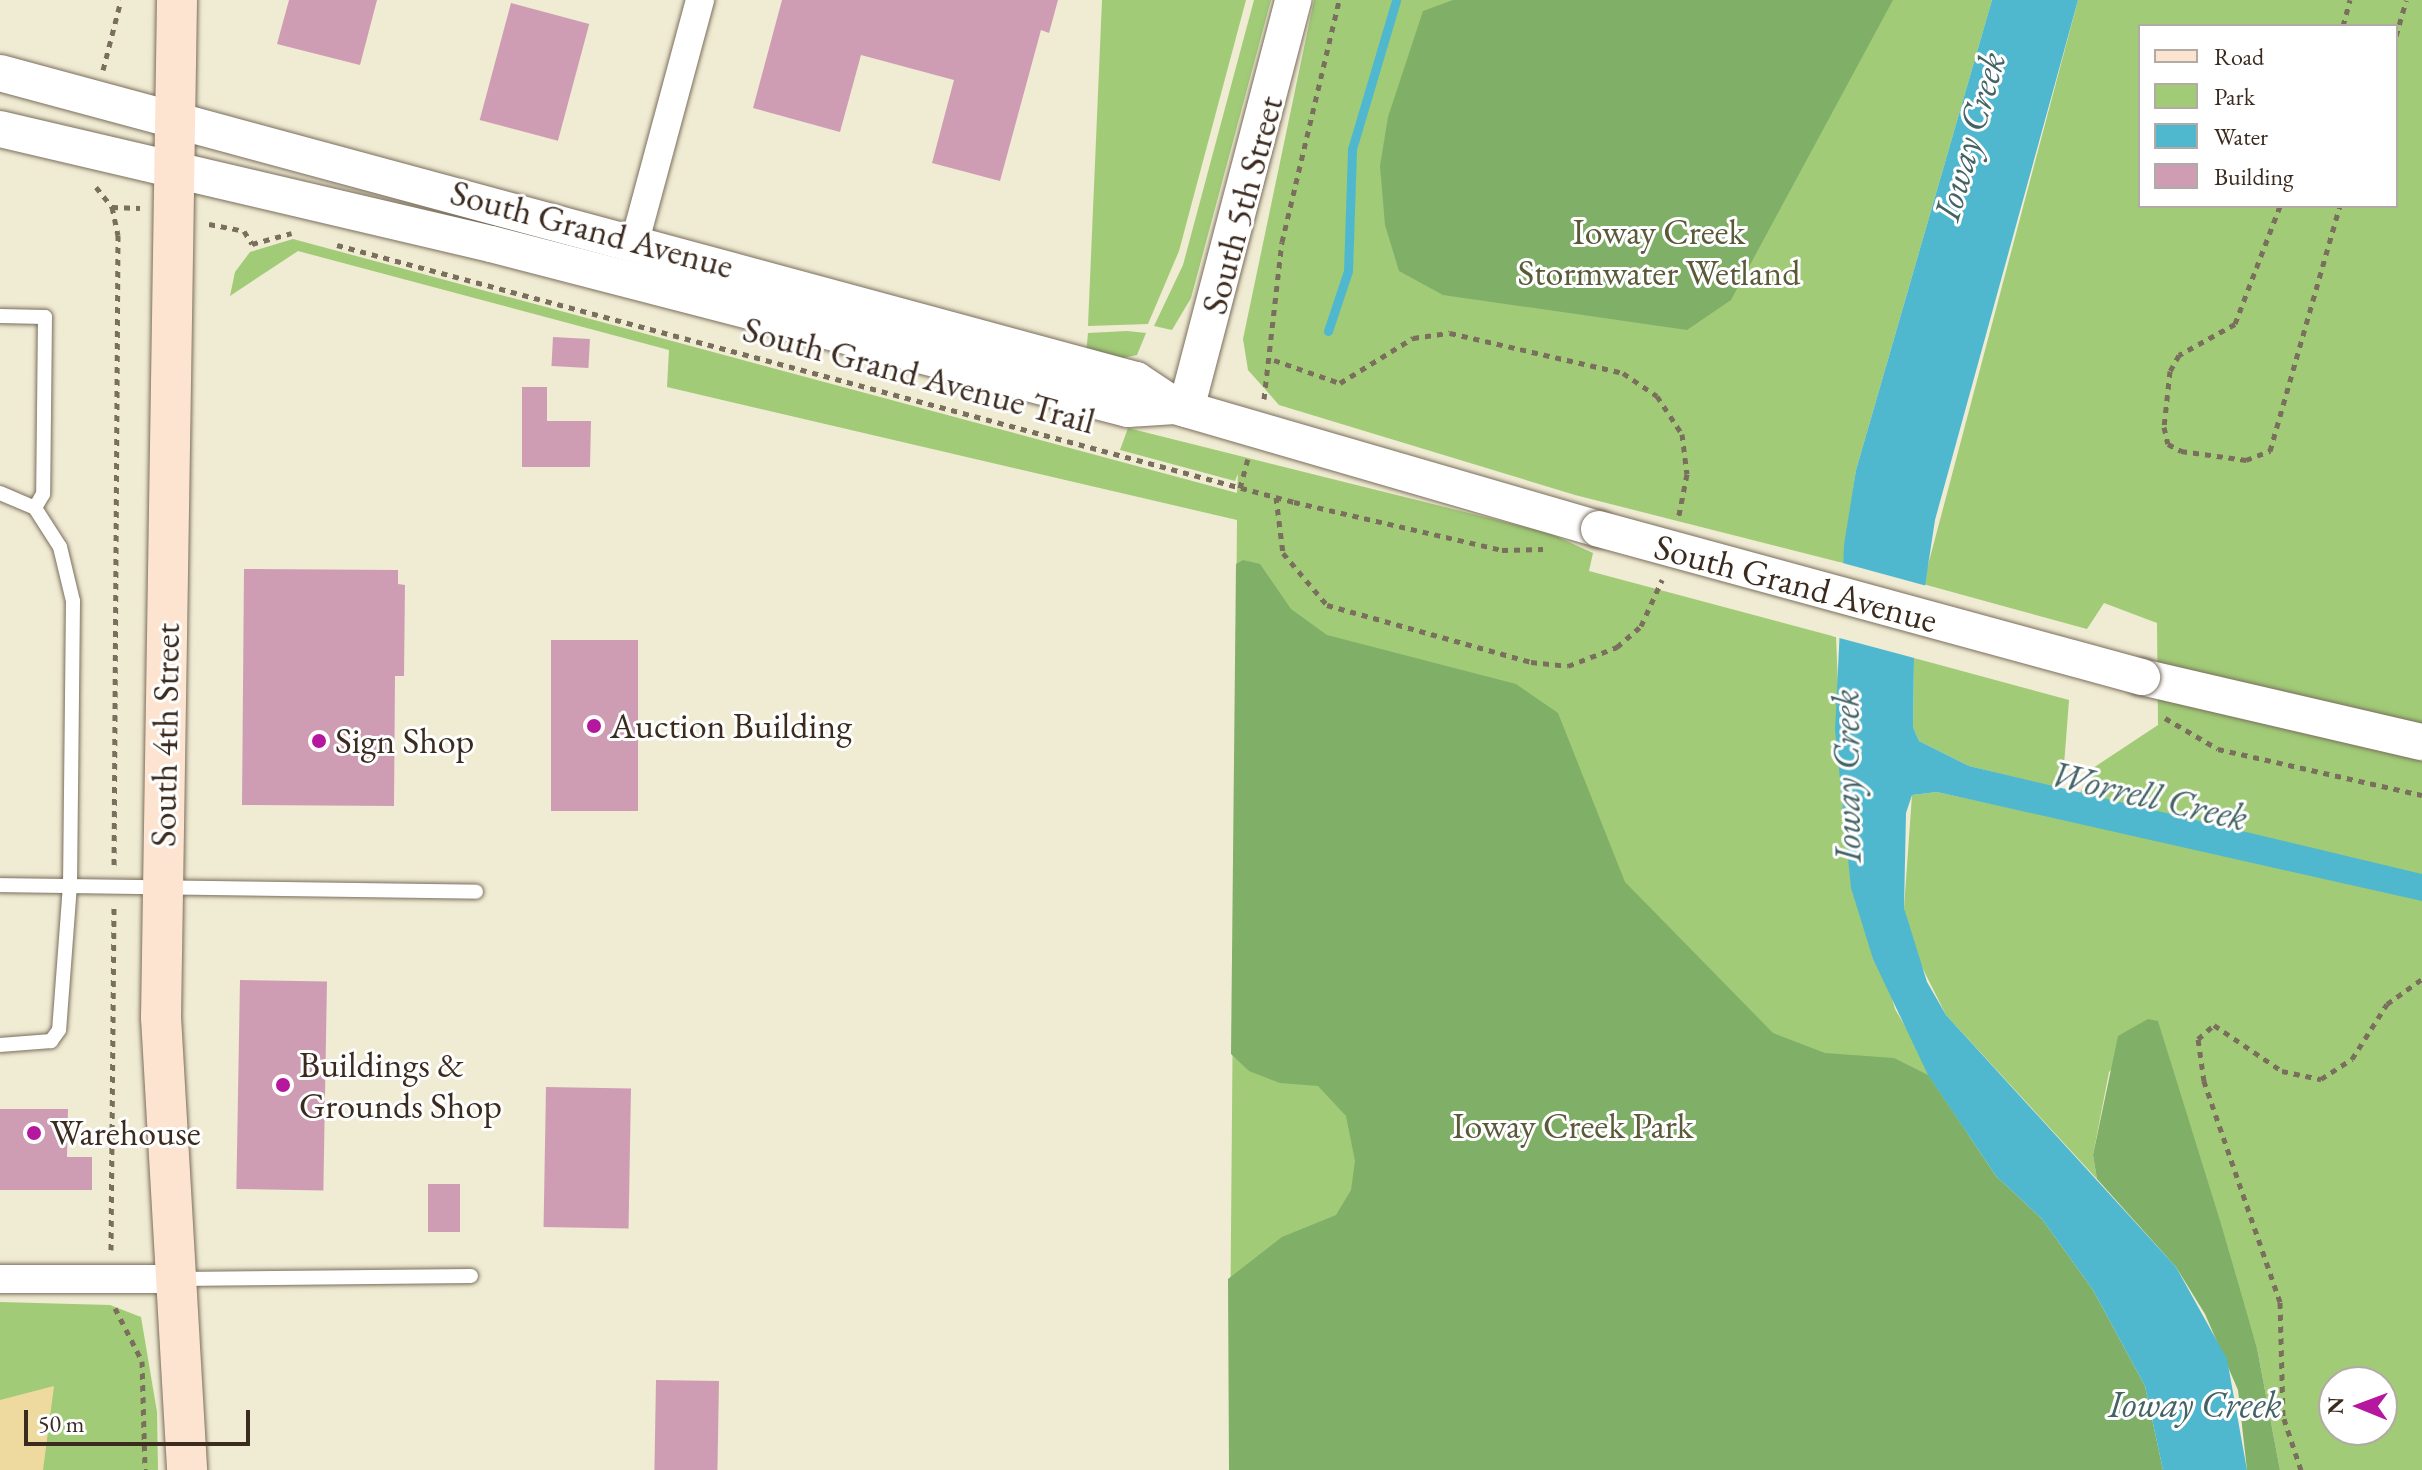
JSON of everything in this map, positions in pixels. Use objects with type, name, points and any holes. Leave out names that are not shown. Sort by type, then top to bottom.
[{"type":"main road","name":"South 4th Street","points":[[177,0],[163,887],[163,1130],[187,1470]]},
{"type":"street","points":[[635,241],[700,0]]},
{"type":"street","name":"South 5th Street","points":[[1181,407],[1293,0]]},
{"type":"street","name":"South Grand Avenue","points":[[0,73],[635,241],[1136,380],[1181,407],[1599,529],[2142,677],[2422,742]]},
{"type":"street","name":"South Grand Avenue","points":[[0,129],[176,174],[491,244],[1128,409],[1181,407]]},
{"type":"street","points":[[0,1279],[173,1279]]},
{"type":"lane","points":[[0,316],[45,317],[43,494],[35,508]]},
{"type":"lane","points":[[0,493],[35,508],[60,547],[73,601],[70,885],[59,1030],[51,1041],[0,1045]]},
{"type":"lane","points":[[0,885],[476,892]]},
{"type":"lane","points":[[173,1279],[471,1276]]},
{"type":"path","points":[[103,56],[121,0]]},
{"type":"path","points":[[1266,391],[1282,242],[1339,0]]},
{"type":"path","points":[[2344,24],[2350,0]]},
{"type":"path","points":[[2398,29],[2406,0]]},
{"type":"path","points":[[114,869],[112,207],[127,205]]},
{"type":"path","points":[[2279,208],[2235,324],[2179,355],[2170,371],[2164,427],[2168,444],[2181,451],[2246,460],[2270,451],[2339,208]]},
{"type":"path","points":[[244,231],[252,244],[282,233],[309,237]]},
{"type":"path","name":"South Grand Avenue Trail","points":[[324,241],[1240,488],[1502,550],[1557,550]]},
{"type":"path","points":[[1240,488],[1248,459]]},
{"type":"path","points":[[2155,715],[2218,749],[2422,795]]},
{"type":"path","points":[[111,1254],[114,913]]},
{"type":"path","points":[[2301,1470],[2283,1416],[2280,1302],[2204,1081],[2198,1039],[2214,1025],[2282,1071],[2321,1079],[2352,1059],[2387,1004],[2422,979]]},
{"type":"path","points":[[115,1306],[142,1361],[145,1470]]},
{"type":"green space","points":[[1102,0],[1246,0],[1179,251],[1148,324],[1088,326]]},
{"type":"green space","points":[[1254,0],[1271,0],[1191,298],[1172,330],[1154,326],[1183,265]]},
{"type":"green space","name":"Ioway Creek Stormwater Wetland","points":[[1314,0],[1992,0],[1856,470],[1843,563],[1575,495],[1279,405],[1248,370],[1243,339]]},
{"type":"green space","points":[[1453,0],[1893,0],[1731,300],[1687,330],[1443,295],[1399,271],[1385,225],[1380,166],[1388,117],[1423,11]]},
{"type":"green space","points":[[2078,0],[2422,0],[2422,1470],[2280,1470],[2257,1348],[2158,1022],[2109,1072],[2093,1155],[2097,1179],[1946,1015],[1914,951],[1904,908],[1912,795],[1937,792],[2158,840],[2157,811],[2080,793],[2090,770],[2158,725],[2157,623],[2104,603],[2087,629],[1923,584]]},
{"type":"green space","name":"Ioway Creek Park","points":[[293,239],[1237,493],[1238,474],[1235,481],[1120,450],[1128,428],[1549,533],[1593,553],[1589,571],[1836,637],[1844,831],[1895,1009],[2163,1470],[1229,1470],[1237,520],[667,387],[669,350],[298,251],[230,296],[235,272],[250,252]]},
{"type":"green space","points":[[1088,333],[1146,333],[1137,355],[1114,360],[1086,355]]},
{"type":"green space","name":"Ioway Creek Park","points":[[1243,560],[1260,564],[1291,609],[1327,635],[1516,684],[1558,713],[1625,882],[1773,1033],[1825,1053],[1894,1058],[1928,1075],[1996,1176],[2042,1219],[2093,1290],[2145,1386],[2163,1470],[1229,1470],[1228,1279],[1282,1237],[1336,1215],[1351,1190],[1355,1161],[1346,1116],[1318,1086],[1280,1083],[1249,1071],[1231,1054],[1236,564]]},
{"type":"green space","points":[[1914,658],[2069,700],[2063,778],[2053,787],[1969,766],[1919,741],[1913,727]]},
{"type":"green space","points":[[2148,1019],[2158,1021],[2221,1224],[2257,1348],[2280,1470],[2247,1470],[2238,1390],[2205,1314],[2176,1267],[2097,1179],[2093,1155],[2118,1036]]},
{"type":"green space","points":[[0,1302],[110,1305],[141,1317],[157,1412],[158,1470],[0,1470]]},
{"type":"sand","points":[[54,1386],[43,1470],[0,1470],[0,1400]]},
{"type":"water","name":"Ioway Creek","points":[[1992,0],[2078,0],[1935,520],[1914,658],[1913,727],[1919,741],[1969,766],[2422,874],[2422,901],[1937,792],[1912,795],[1906,813],[1904,908],[1927,982],[1946,1015],[2176,1267],[2227,1359],[2247,1470],[2163,1470],[2145,1386],[2093,1290],[2042,1219],[1996,1176],[1928,1075],[1873,959],[1851,888],[1835,730],[1844,545],[1856,470]]},
{"type":"pier","points":[[1839,562],[1927,586],[1918,659],[1832,636]]},
{"type":"building","points":[[289,0],[377,0],[360,65],[277,44]]},
{"type":"building","points":[[782,0],[1058,0],[1049,33],[1041,30],[1000,181],[932,163],[954,80],[861,55],[840,132],[753,108]]},
{"type":"building","points":[[511,3],[589,24],[558,141],[480,120]]},
{"type":"building","points":[[553,337],[590,339],[588,368],[551,366]]},
{"type":"building","points":[[522,387],[547,387],[547,421],[591,421],[590,467],[522,467]]},
{"type":"building","name":"Sign Shop","points":[[244,569],[398,570],[398,584],[405,585],[404,676],[395,676],[394,806],[242,805]]},
{"type":"building","name":"Auction Building","points":[[551,640],[638,640],[638,811],[551,811]]},
{"type":"building","name":"Buildings & Grounds Shop","points":[[240,980],[327,982],[323,1190],[236,1189]]},
{"type":"building","points":[[546,1087],[631,1088],[629,1228],[544,1227]]},
{"type":"building","name":"Warehouse","points":[[0,1109],[68,1109],[67,1157],[92,1157],[92,1190],[0,1190]]},
{"type":"building","points":[[428,1184],[460,1184],[460,1232],[428,1232]]},
{"type":"building","points":[[656,1380],[719,1381],[717,1470],[654,1470]]},
{"type":"waterway","points":[[1328,331],[1348,271],[1352,149],[1396,0]]},
{"type":"place","name":"Auction Building","points":[[594,726]]},
{"type":"place","name":"Sign Shop","points":[[319,741]]},
{"type":"place","name":"Buildings & Grounds Shop","points":[[283,1085]]},
{"type":"place","name":"Warehouse","points":[[34,1133]]},
{"type":"water label","name":"Worrell Creek","points":[[2149,795]]}]
